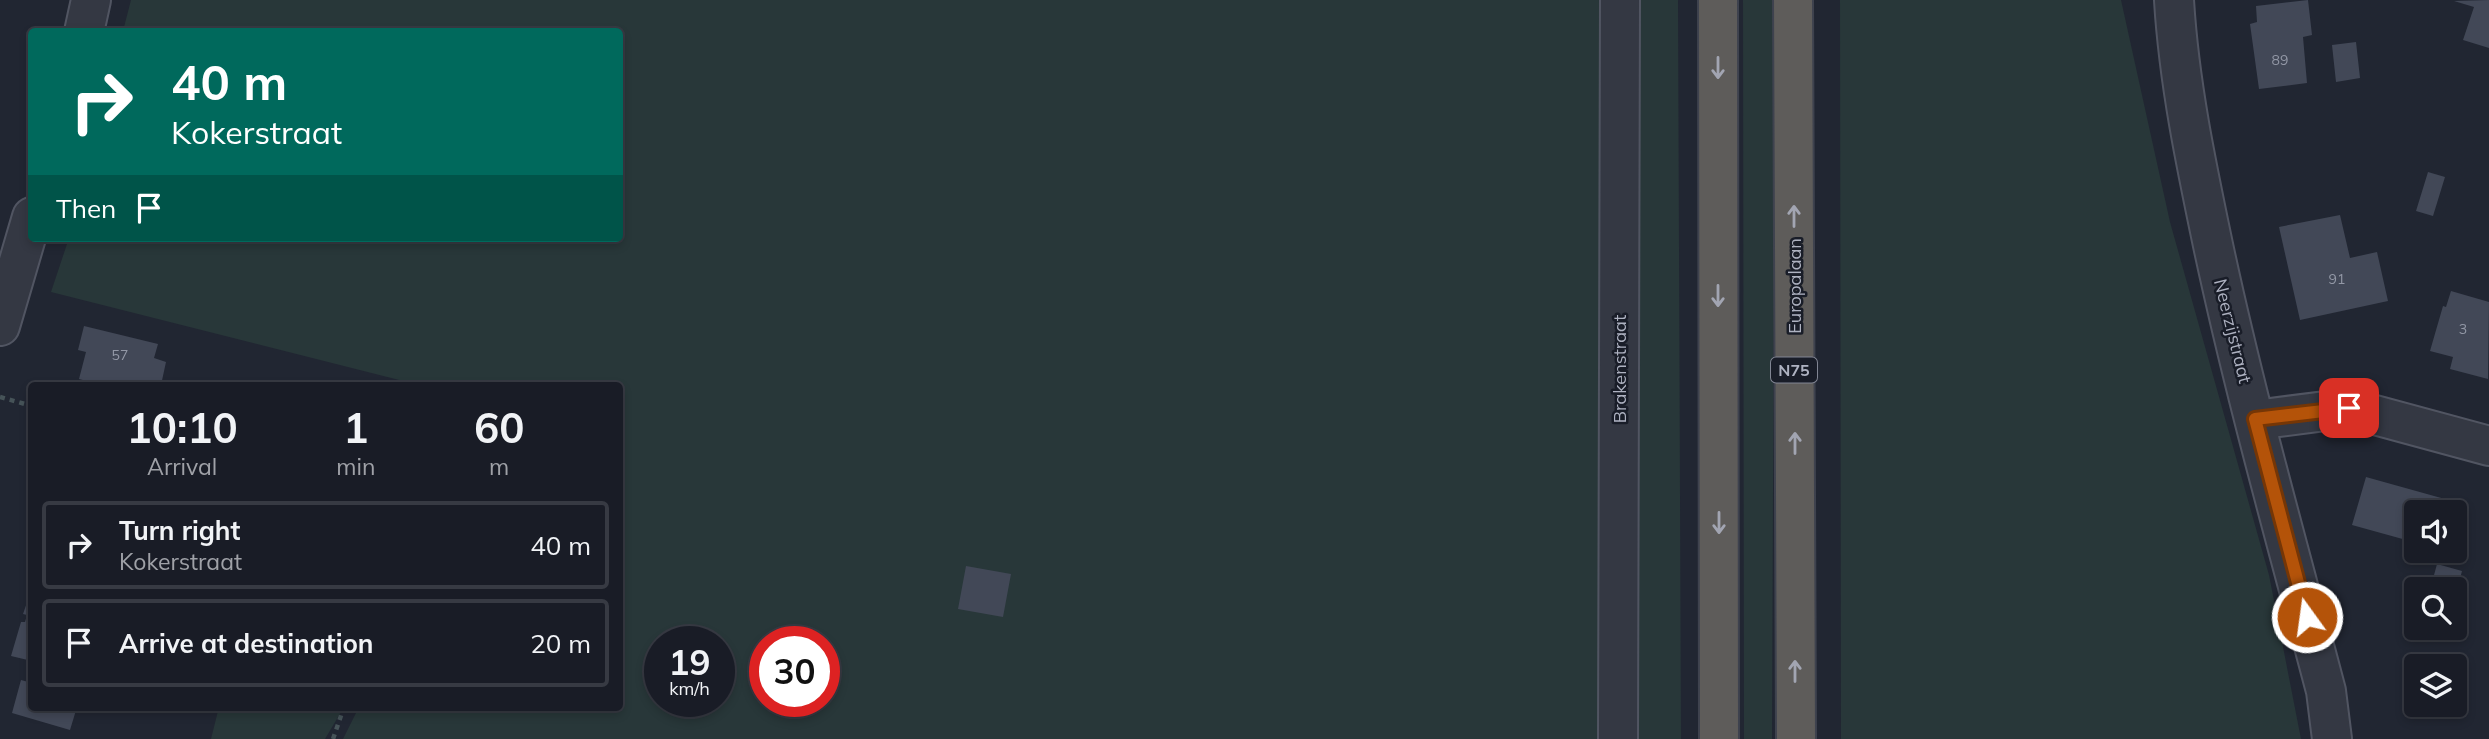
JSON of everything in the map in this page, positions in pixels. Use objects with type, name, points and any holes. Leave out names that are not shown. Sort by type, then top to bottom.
[{"type":"highway","points":[[1718,0],[1719,739]]},
{"type":"highway","name":"Europalaan","points":[[1793,0],[1796,739]]},
{"type":"street","points":[[85,28],[91,0]]},
{"type":"street","name":"Brakenstraat","points":[[1618,739],[1620,0]]},
{"type":"street","name":"Neerzijstraat","points":[[2174,0],[2176,43],[2194,158],[2223,293],[2326,691],[2332,739]]},
{"type":"street","points":[[0,326],[28,231]]},
{"type":"street","points":[[2255,419],[2349,408],[2489,446]]},
{"type":"path","points":[[0,397],[28,405]]},
{"type":"path","points":[[333,739],[343,711]]},
{"type":"shaded area","points":[[131,0],[1606,0],[1602,739],[343,739],[357,711],[623,711],[623,382],[407,382],[51,292],[68,242],[623,242],[623,28],[124,28]]},
{"type":"shaded area","points":[[1631,0],[1678,0],[1681,739],[1631,739]]},
{"type":"shaded area","points":[[1743,0],[1775,0],[1772,739],[1744,739]]},
{"type":"shaded area","points":[[1840,0],[2121,0],[2170,222],[2269,575],[2301,739],[1841,739]]},
{"type":"shaded area","points":[[218,711],[342,711],[325,739],[211,739]]},
{"type":"building","points":[[2308,0],[2312,35],[2303,37],[2307,83],[2259,89],[2250,24],[2257,22],[2256,6]]},
{"type":"building","points":[[2489,0],[2489,48],[2463,40],[2474,7],[2454,1]]},
{"type":"building","points":[[2356,42],[2360,78],[2336,82],[2332,45]]},
{"type":"building","points":[[2428,172],[2445,177],[2433,216],[2416,211]]},
{"type":"building","points":[[2340,215],[2350,258],[2377,252],[2388,301],[2300,320],[2279,227]]},
{"type":"building","points":[[2451,291],[2489,302],[2488,379],[2450,369],[2453,357],[2430,351],[2443,306],[2446,307]]},
{"type":"building","points":[[84,326],[158,344],[154,358],[166,362],[162,382],[90,382],[79,379],[86,352],[78,350]]},
{"type":"building","points":[[2366,477],[2448,500],[2404,500],[2404,539],[2352,525]]},
{"type":"building","points":[[2437,564],[2462,571],[2460,577],[2434,577]]},
{"type":"building","points":[[966,566],[1011,574],[1003,617],[958,609]]},
{"type":"building","points":[[28,600],[28,660],[11,656],[21,622],[25,622],[27,615],[23,614]]},
{"type":"building","points":[[21,680],[28,682],[28,711],[76,711],[70,730],[12,713]]},
{"type":"route","points":[[2307,617],[2255,419],[2349,408]]}]
